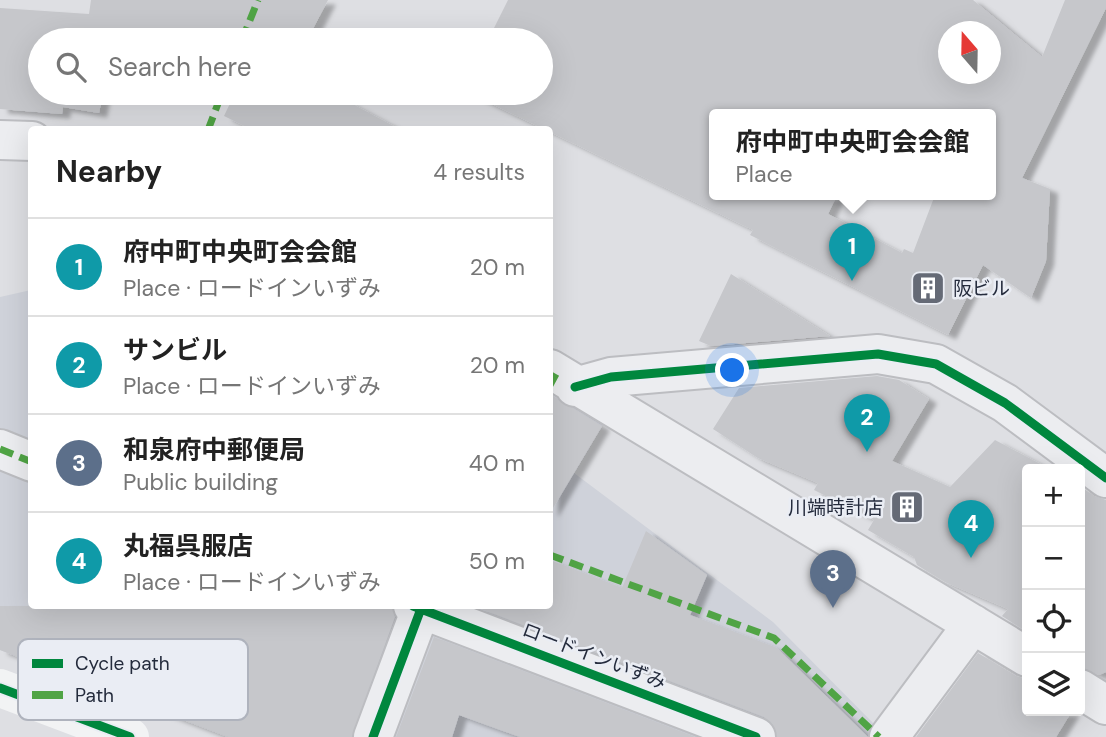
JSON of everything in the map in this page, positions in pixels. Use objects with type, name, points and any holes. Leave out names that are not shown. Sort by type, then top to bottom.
[{"type":"street","points":[[0,140],[28,141]]},
{"type":"street","points":[[558,379],[878,355],[936,364],[1005,403],[1106,478]]},
{"type":"street","points":[[558,379],[1022,654]]},
{"type":"street","points":[[0,449],[28,460]]},
{"type":"street","name":"ロードインいずみ","points":[[373,737],[418,609]]},
{"type":"street","name":"ロードインいずみ","points":[[427,609],[756,737]]},
{"type":"street","points":[[889,737],[973,624]]},
{"type":"street","points":[[0,688],[18,695]]},
{"type":"street","points":[[1085,692],[1106,705]]},
{"type":"street","points":[[85,720],[130,737]]},
{"type":"shaded area","points":[[28,291],[28,609],[553,609],[553,393],[605,421],[574,473],[773,622],[878,728],[870,737],[228,737],[183,720],[248,720],[248,639],[18,639],[18,657],[0,650],[0,297]]},
{"type":"building","points":[[91,0],[328,0],[313,28],[28,28],[28,105],[101,105],[99,113],[63,107],[62,114],[0,109],[0,8],[89,14]]},
{"type":"building","points":[[508,0],[973,0],[998,21],[938,21],[938,84],[1001,84],[1001,23],[1042,57],[1065,0],[1106,0],[1106,8],[1022,178],[1050,189],[1046,261],[1031,298],[983,265],[948,335],[750,235],[753,230],[553,134],[553,126],[537,126],[494,105],[553,105],[553,28],[494,28]]},
{"type":"building","points":[[229,105],[354,105],[394,126],[245,126],[224,116]]},
{"type":"building","points":[[731,274],[830,336],[711,346],[699,341]]},
{"type":"building","points":[[877,376],[899,380],[929,399],[892,461],[950,487],[995,440],[1041,464],[1022,464],[1022,629],[1002,616],[1008,609],[945,582],[917,565],[914,557],[868,530],[874,520],[814,490],[818,483],[758,458],[713,429],[739,388]]},
{"type":"building","points":[[553,396],[602,426],[553,508]]},
{"type":"building","points":[[1085,490],[1106,500],[1106,672],[1099,675],[1085,669]]},
{"type":"building","points":[[646,531],[707,575],[690,615],[777,648],[868,737],[777,737],[773,724],[764,717],[481,609],[553,609],[553,561],[622,588]]},
{"type":"building","points":[[0,606],[28,606],[28,609],[393,609],[395,617],[352,737],[228,737],[183,720],[248,720],[248,639],[18,639],[18,657],[0,650]]},
{"type":"building","points":[[434,637],[695,737],[520,737],[459,715],[452,737],[396,737]]},
{"type":"building","points":[[978,653],[1022,678],[1022,716],[1069,716],[1056,737],[916,737]]},
{"type":"marked path","points":[[247,28],[258,0]]},
{"type":"marked path","points":[[210,126],[217,105]]},
{"type":"marked path","points":[[553,380],[556,374]]},
{"type":"marked path","points":[[0,449],[28,460]]},
{"type":"marked path","points":[[553,556],[774,638],[879,737]]},
{"type":"cycle path","points":[[575,387],[611,377],[878,354],[936,364],[1005,403],[1106,478]]},
{"type":"cycle path","points":[[421,609],[756,737]]},
{"type":"cycle path","points":[[373,737],[421,609]]},
{"type":"cycle path","points":[[0,688],[18,695]]},
{"type":"cycle path","points":[[85,720],[130,737]]},
{"type":"place","name":"府中町中央町会会館","points":[[852,281]]},
{"type":"place","name":"阪ビル","points":[[928,288]]},
{"type":"place","name":"サンビル","points":[[867,452]]},
{"type":"place","name":"川端時計店","points":[[907,507]]},
{"type":"place","name":"丸福呉服店","points":[[971,558]]},
{"type":"place","name":"和泉府中郵便局","points":[[833,608]]}]
